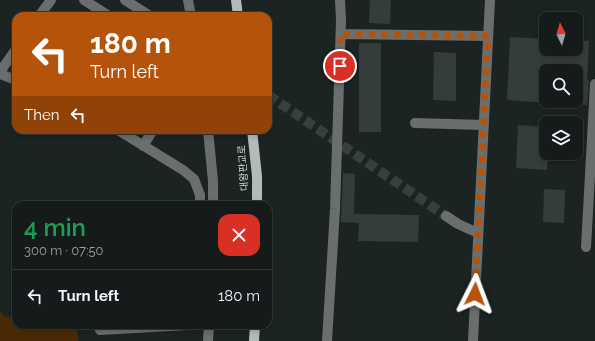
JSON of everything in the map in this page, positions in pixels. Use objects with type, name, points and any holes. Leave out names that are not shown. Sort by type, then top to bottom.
[{"type":"main road","points":[[236,0],[238,12]]},
{"type":"main road","name":"대왕판교로","points":[[252,134],[257,176],[257,201]]},
{"type":"main road","points":[[254,341],[255,329]]},
{"type":"lane","points":[[42,12],[51,0]]},
{"type":"lane","points":[[84,0],[103,12]]},
{"type":"lane","points":[[125,0],[144,12]]},
{"type":"lane","points":[[188,0],[190,12]]},
{"type":"lane","points":[[328,341],[335,209],[341,34],[340,0]]},
{"type":"lane","points":[[473,341],[490,0]]},
{"type":"lane","points":[[341,34],[488,36]]},
{"type":"lane","points":[[12,55],[0,73],[12,78]]},
{"type":"lane","points":[[589,244],[595,84]]},
{"type":"lane","points":[[415,123],[484,125]]},
{"type":"lane","points":[[124,134],[194,179],[200,195],[200,201]]},
{"type":"lane","points":[[143,146],[150,134]]},
{"type":"lane","points":[[208,134],[213,181],[213,201]]},
{"type":"lane","points":[[446,216],[458,224],[478,233]]},
{"type":"lane","points":[[100,330],[118,329]]},
{"type":"lane","points":[[208,341],[209,329]]},
{"type":"shaded area","points":[[0,311],[5,317],[12,316],[12,329],[77,329],[78,341],[0,341]]},
{"type":"building","points":[[370,0],[391,0],[390,24],[369,23]]},
{"type":"building","points":[[510,37],[539,39],[539,56],[583,56],[583,41],[589,41],[587,80],[589,80],[587,105],[583,105],[583,64],[539,64],[539,102],[507,100]]},
{"type":"building","points":[[359,43],[381,43],[381,132],[359,132]]},
{"type":"building","points":[[434,52],[456,53],[456,101],[433,100]]},
{"type":"building","points":[[518,125],[539,126],[539,160],[548,160],[547,170],[516,168]]},
{"type":"building","points":[[343,173],[355,174],[354,214],[419,215],[418,242],[358,241],[359,223],[341,222]]},
{"type":"building","points":[[544,189],[565,190],[564,223],[543,222]]},
{"type":"tunnel","points":[[272,98],[446,216]]},
{"type":"route","points":[[340,66],[341,34],[488,36],[475,294]]}]
